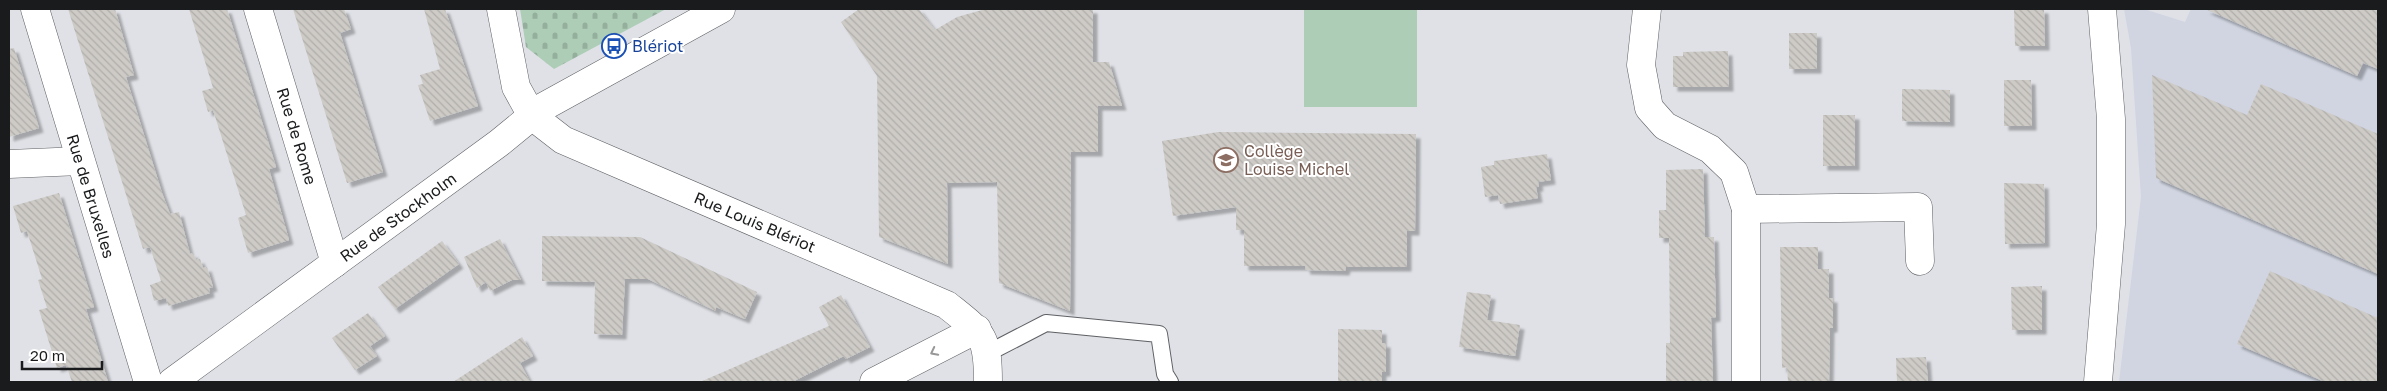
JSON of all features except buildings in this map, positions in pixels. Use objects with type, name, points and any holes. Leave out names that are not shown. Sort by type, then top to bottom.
[{"type":"street","name":"Rue de Bruxelles","points":[[35,9],[148,382]]},
{"type":"street","name":"Rue de Rome","points":[[258,9],[335,263]]},
{"type":"street","points":[[501,9],[516,87],[532,116]]},
{"type":"street","name":"Rue de Stockholm","points":[[172,382],[499,143],[532,116],[593,78],[721,9]]},
{"type":"street","points":[[1647,9],[1641,65],[1648,108],[1665,126],[1710,149],[1734,172],[1746,209],[1746,382]]},
{"type":"street","points":[[2098,382],[2111,224],[2112,119],[2102,9]]},
{"type":"street","name":"Rue Louis Blériot","points":[[532,116],[563,140],[947,305],[983,341]]},
{"type":"street","points":[[9,164],[80,161]]},
{"type":"street","points":[[1746,209],[1918,207],[1920,261]]},
{"type":"street","points":[[874,382],[983,341],[988,382]]},
{"type":"lane","points":[[983,341],[1046,323],[1159,334],[1165,374],[1170,382]]},
{"type":"shaded area","points":[[2124,9],[2144,9],[2185,22],[2191,9],[2378,9],[2378,382],[2119,382],[2141,197],[2131,48]]},
{"type":"green space","points":[[520,9],[666,9],[554,69],[526,47]]},
{"type":"green space","points":[[1304,9],[1417,9],[1417,107],[1304,107]]},
{"type":"place","name":"Blériot","points":[[614,46]]},
{"type":"place","name":"Collège Louise Michel","points":[[1226,160]]}]
